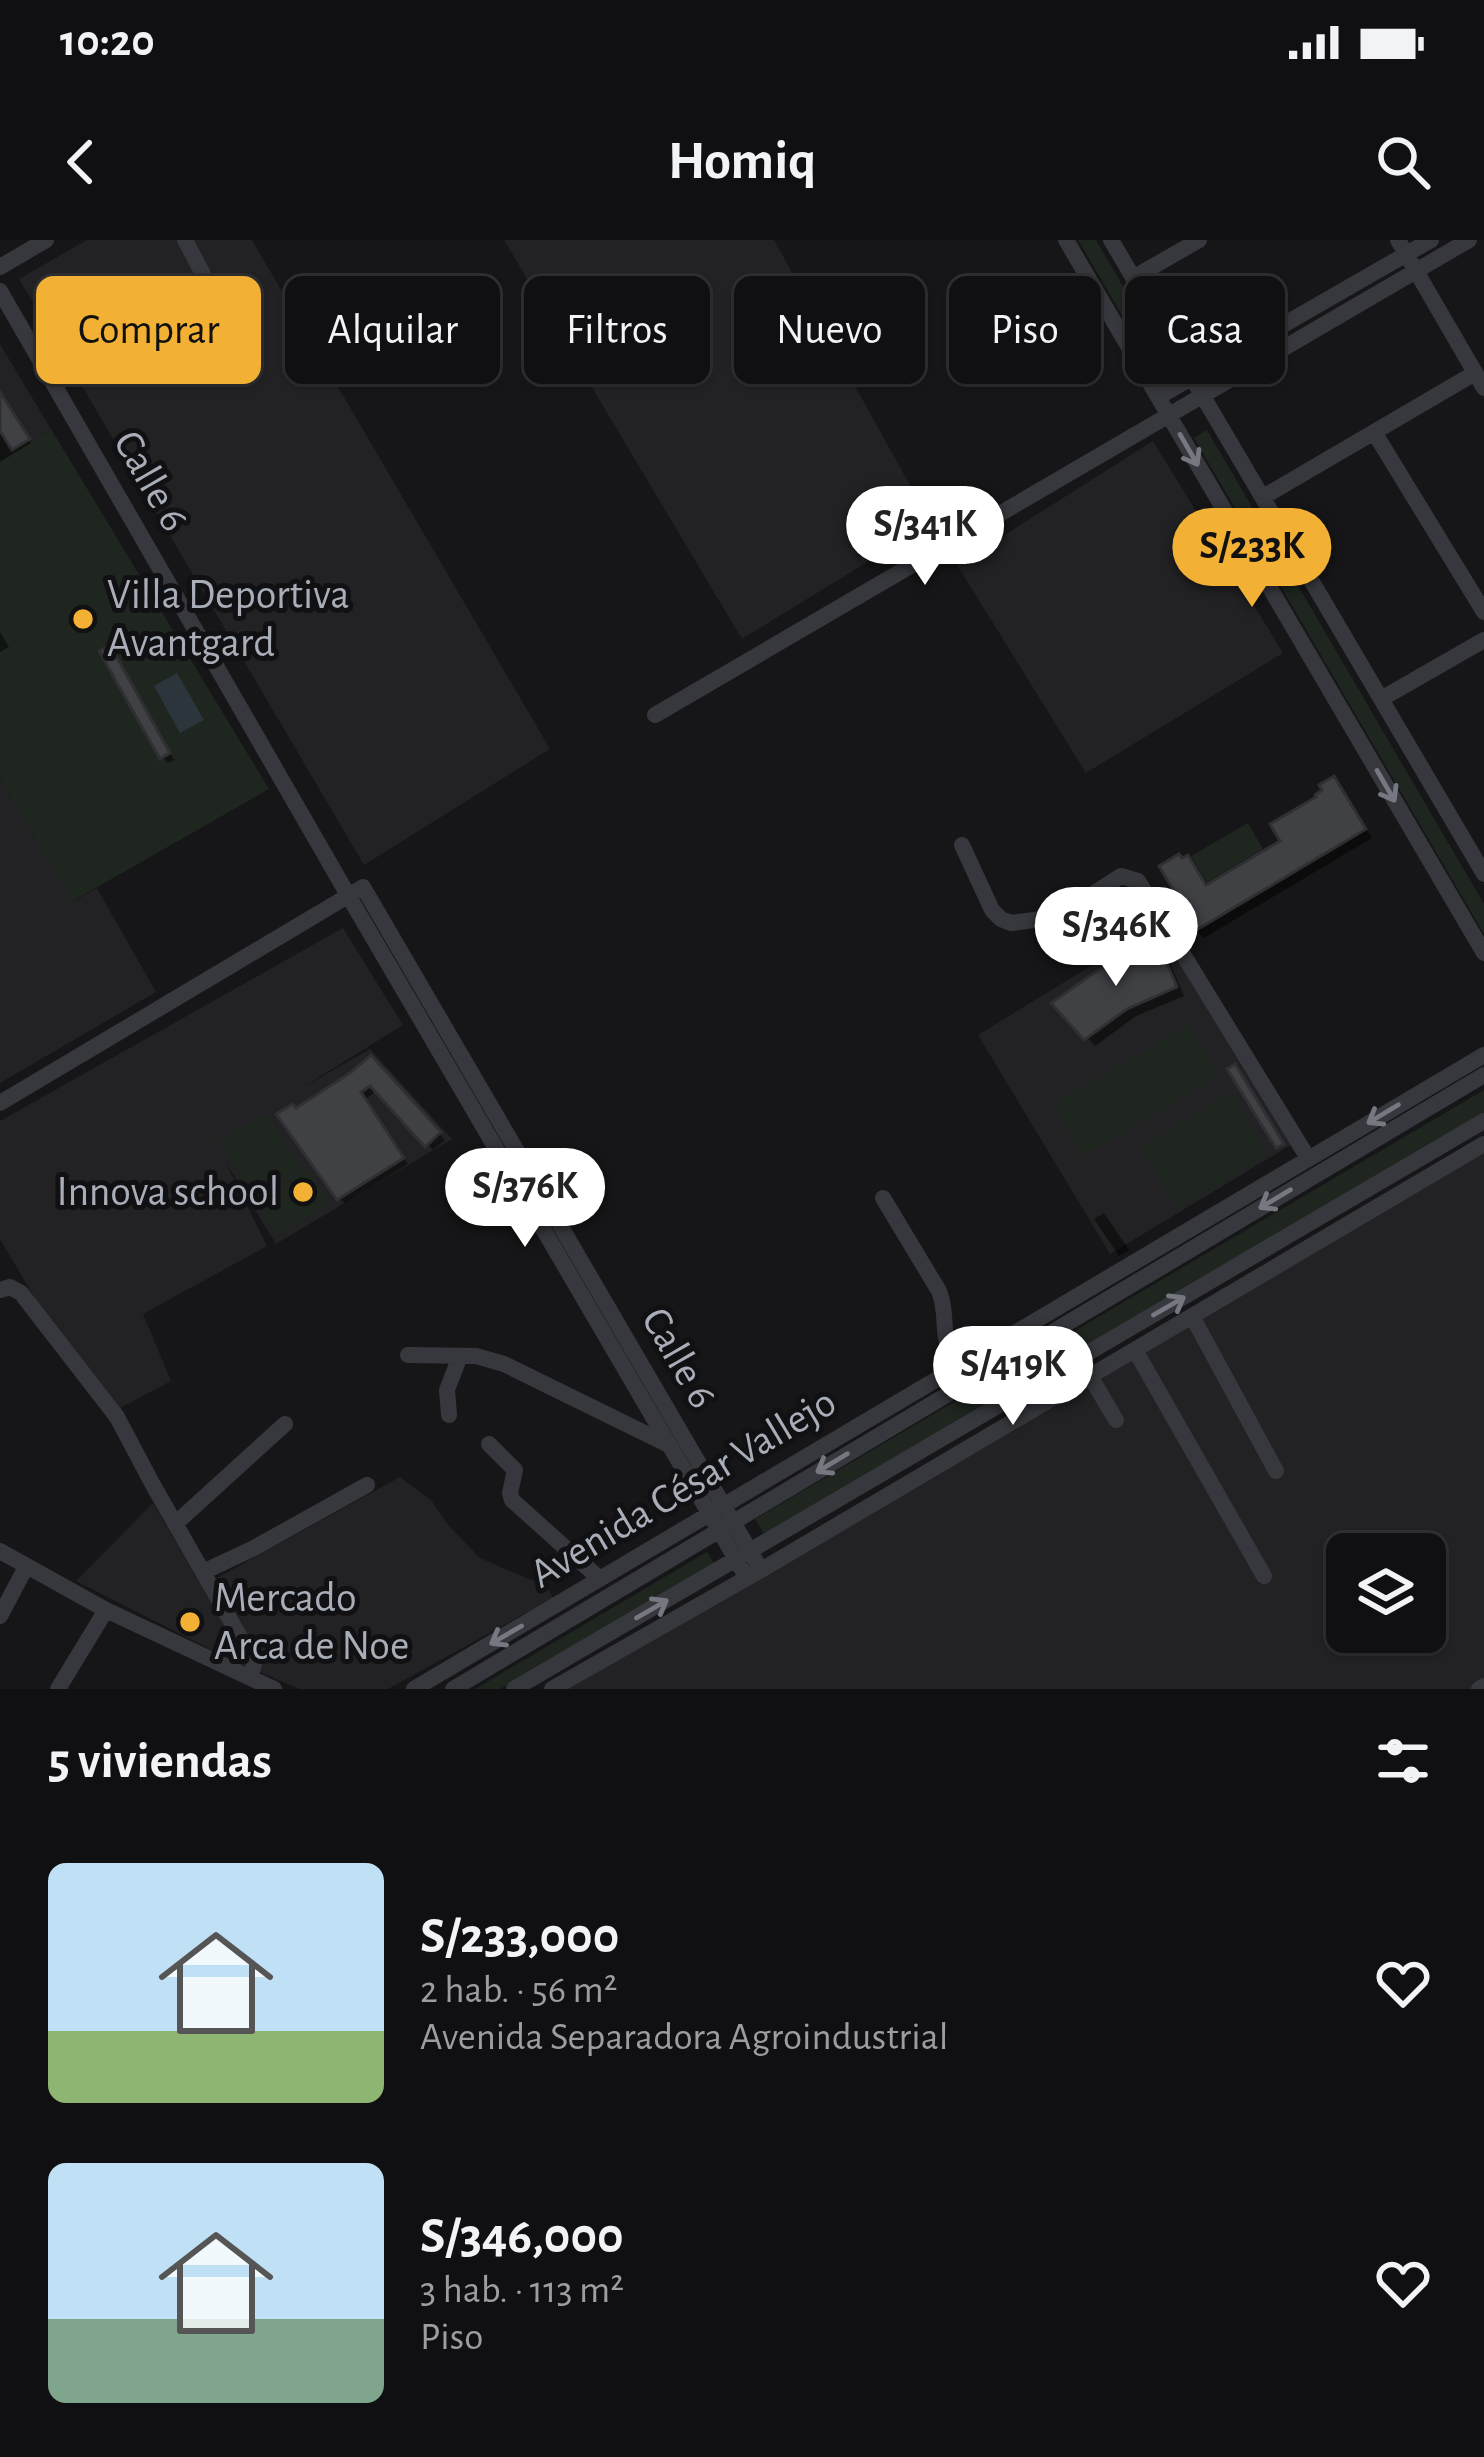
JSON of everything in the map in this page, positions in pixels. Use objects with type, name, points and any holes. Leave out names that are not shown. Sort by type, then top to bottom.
[{"type":"street","points":[[0,267],[46,240]]},
{"type":"street","points":[[185,240],[204,276]]},
{"type":"street","points":[[1066,240],[1484,952]]},
{"type":"street","points":[[1111,240],[1132,276]]},
{"type":"street","points":[[1136,276],[1199,240]]},
{"type":"street","points":[[1285,320],[1402,247],[1431,240]]},
{"type":"street","points":[[656,715],[1469,240]]},
{"type":"street","points":[[1263,497],[1374,432],[1480,381],[1402,247]]},
{"type":"street","name":"Calle 6","points":[[0,291],[348,895],[411,987],[754,1574]]},
{"type":"street","points":[[1159,398],[1182,384]]},
{"type":"street","points":[[1195,384],[1484,874]]},
{"type":"street","points":[[1374,432],[1484,612]]},
{"type":"street","points":[[1381,699],[1484,640]]},
{"type":"street","points":[[962,845],[992,910],[1011,922],[1057,917],[1120,876],[1138,881],[1308,1158]]},
{"type":"street","points":[[0,1103],[348,895]]},
{"type":"street","name":"Avenida César Vallejo","points":[[453,1689],[958,1366],[1484,1054]]},
{"type":"street","name":"Avenida César Vallejo","points":[[414,1689],[600,1580],[721,1518],[1484,1075]]},
{"type":"street","name":"Avenida César Vallejo","points":[[514,1689],[1484,1120]]},
{"type":"street","points":[[552,1689],[1482,1150]]},
{"type":"street","points":[[883,1198],[939,1291],[948,1352],[958,1366]]},
{"type":"street","points":[[0,1290],[10,1287],[21,1293],[117,1417],[252,1658],[250,1677]]},
{"type":"street","points":[[1192,1316],[1276,1471]]},
{"type":"street","points":[[1135,1350],[1264,1576]]},
{"type":"street","points":[[408,1354],[476,1356],[504,1364],[670,1445]]},
{"type":"street","points":[[449,1415],[447,1390],[460,1356]]},
{"type":"street","points":[[1090,1376],[1116,1420]]},
{"type":"street","name":"Calle 6","points":[[663,1419],[670,1445],[693,1469]]},
{"type":"street","points":[[175,1524],[285,1424]]},
{"type":"street","points":[[488,1444],[515,1470],[512,1499],[600,1580]]},
{"type":"street","points":[[202,1572],[367,1484]]},
{"type":"street","points":[[0,1551],[106,1610],[274,1689]]},
{"type":"street","points":[[0,1616],[26,1567]]},
{"type":"street","points":[[58,1689],[106,1610]]},
{"type":"shaded area","points":[[87,240],[252,240],[285,296],[285,384],[336,384],[550,749],[364,865],[81,384],[261,384],[261,276],[36,276],[36,308],[19,279]]},
{"type":"shaded area","points":[[504,240],[774,240],[794,276],[734,276],[734,384],[854,384],[931,523],[742,639],[590,384],[710,384],[710,276],[525,276]]},
{"type":"shaded area","points":[[1078,240],[1096,240],[1125,290],[1125,320],[1101,276]]},
{"type":"shaded area","points":[[0,344],[51,429],[0,459]]},
{"type":"shaded area","name":"Villa Deportiva Avantgard","points":[[51,429],[269,789],[73,901],[0,779],[0,459]]},
{"type":"shaded area","points":[[1207,430],[1484,904],[1484,934],[1194,438]]},
{"type":"shaded area","points":[[1153,441],[1283,653],[1086,773],[957,565]]},
{"type":"shaded area","points":[[177,673],[204,720],[180,733],[154,686]]},
{"type":"shaded area","points":[[0,779],[74,901],[97,888],[156,992],[0,1083]]},
{"type":"shaded area","points":[[1248,823],[1263,849],[1207,882],[1191,856]]},
{"type":"shaded area","points":[[1156,926],[1294,1143],[1110,1254],[978,1035]]},
{"type":"shaded area","points":[[343,928],[403,1025],[300,1089],[370,1049],[452,1139],[276,1244],[226,1163],[267,1246],[143,1314],[171,1381],[120,1408],[36,1300],[0,1239],[0,1121]]},
{"type":"shaded area","points":[[1189,1025],[1219,1076],[1083,1156],[1053,1104]]},
{"type":"shaded area","points":[[1484,1090],[1484,1115],[766,1537],[755,1519]]},
{"type":"shaded area","points":[[1231,1093],[1269,1155],[1177,1209],[1140,1147]]},
{"type":"shaded area","points":[[267,1113],[330,1203],[276,1236],[219,1141]]},
{"type":"shaded area","points":[[1484,1153],[1484,1689],[568,1689]]},
{"type":"shaded area","points":[[400,1477],[431,1500],[480,1558],[547,1587],[553,1598],[388,1689],[299,1689],[260,1672],[215,1579]]},
{"type":"shaded area","name":"Mercado Arca de Noe","points":[[153,1503],[247,1664],[76,1581]]},
{"type":"shaded area","points":[[707,1552],[714,1563],[500,1689],[475,1689]]},
{"type":"building","points":[[0,392],[30,439],[12,450],[0,431]]},
{"type":"building","points":[[110,645],[170,753],[160,759],[99,651]]},
{"type":"building","points":[[1334,776],[1366,829],[1193,932],[1159,866],[1179,854],[1182,858],[1188,855],[1206,885],[1280,841],[1270,824],[1316,797],[1322,790],[1319,785]]},
{"type":"building","points":[[1157,939],[1177,987],[1127,1009],[1084,1040],[1051,1003],[1100,969]]},
{"type":"building","points":[[371,1055],[441,1132],[425,1147],[370,1086],[361,1092],[404,1158],[337,1200],[276,1114],[293,1104],[296,1108]]},
{"type":"building","points":[[1235,1064],[1284,1144],[1276,1148],[1227,1069]]},
{"type":"place","name":"Villa Deportiva Avantgard","points":[[83,619]]},
{"type":"place","name":"Innova school","points":[[303,1192]]},
{"type":"place","name":"Mercado Arca de Noe","points":[[190,1622]]}]
